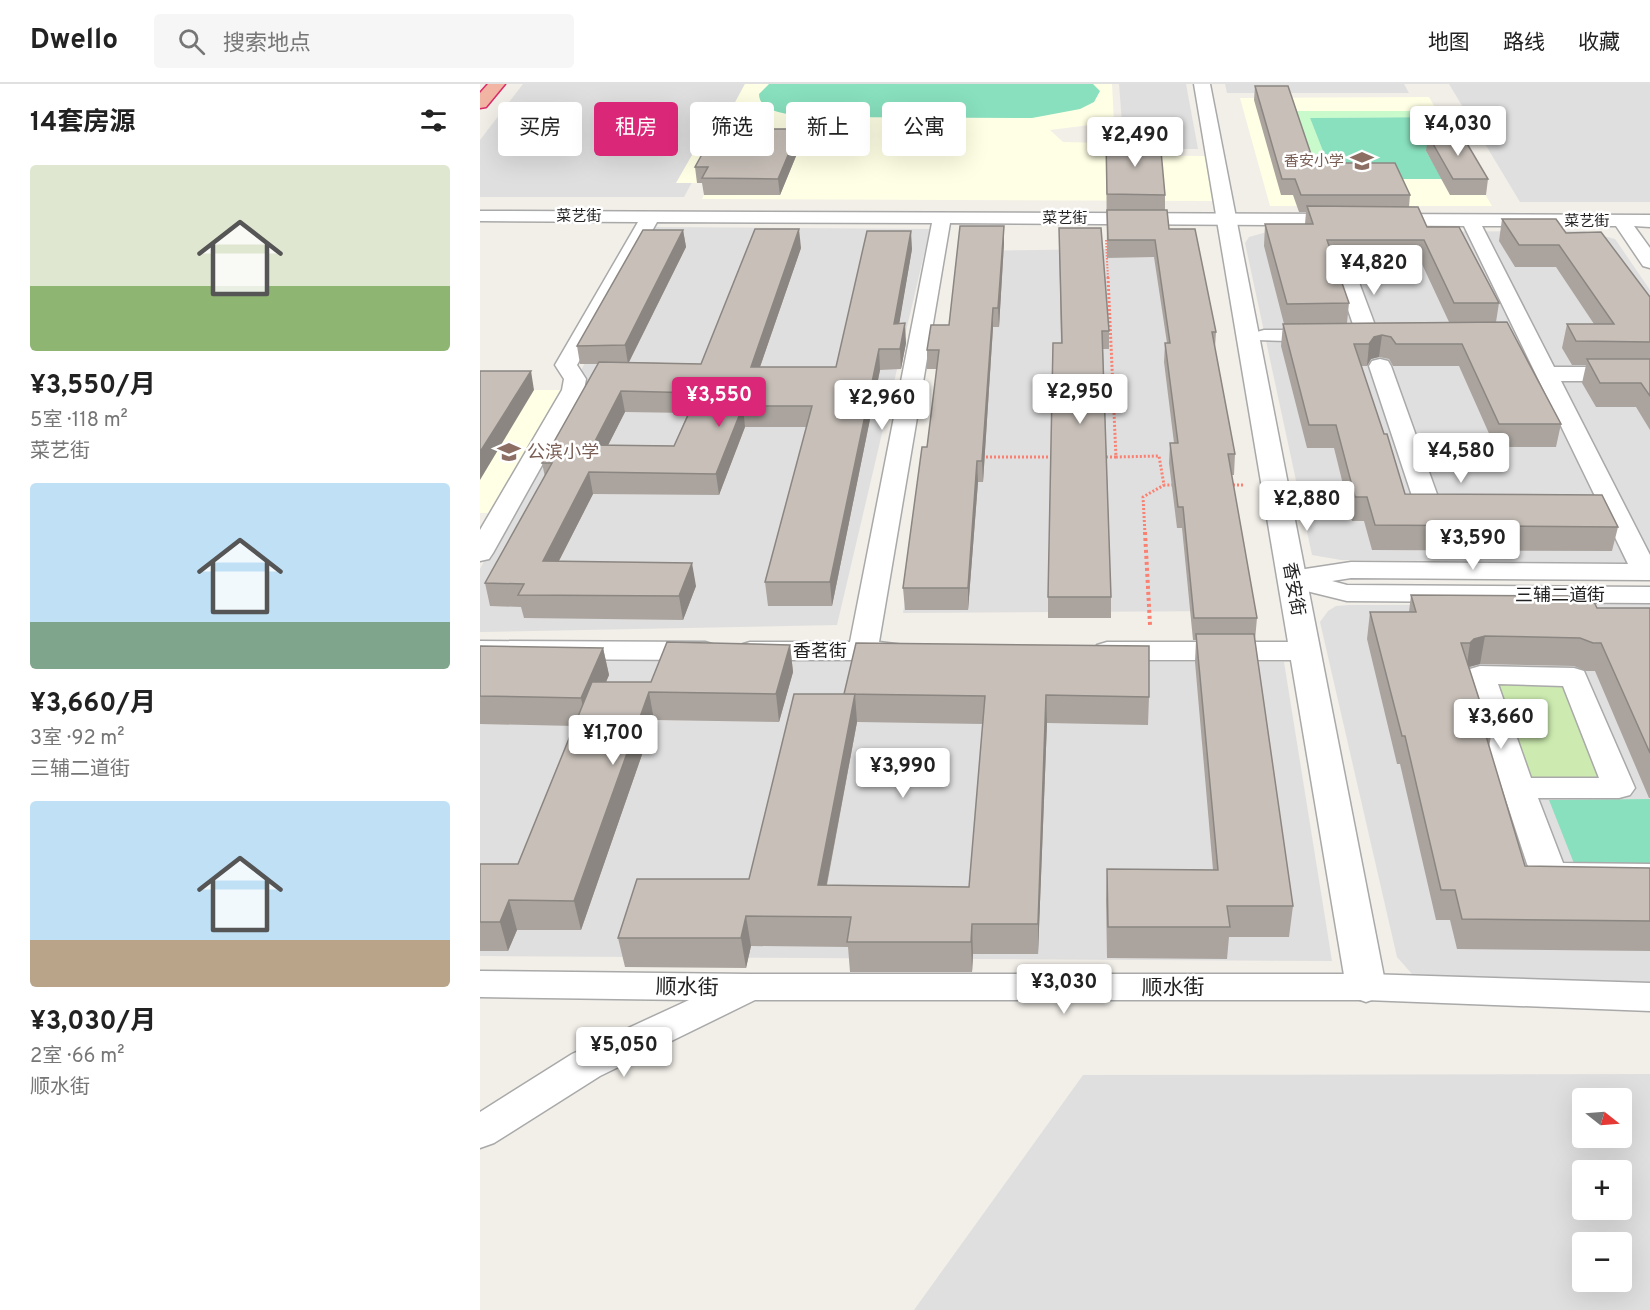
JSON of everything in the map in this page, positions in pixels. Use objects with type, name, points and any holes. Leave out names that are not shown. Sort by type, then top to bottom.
[{"type":"highway","points":[[480,103],[497,84]]},
{"type":"street","name":"香安街","points":[[1202,84],[1366,987]]},
{"type":"street","name":"菜艺街","points":[[480,216],[1650,221]]},
{"type":"street","points":[[480,553],[573,390],[575,379],[566,365],[651,216]]},
{"type":"street","points":[[863,651],[942,218]]},
{"type":"street","points":[[1470,220],[1546,374],[1600,506],[1649,587]]},
{"type":"street","points":[[1621,221],[1650,262]]},
{"type":"street","points":[[1344,269],[1368,336]]},
{"type":"street","points":[[1504,335],[1527,335]]},
{"type":"street","points":[[1264,336],[1390,336]]},
{"type":"street","points":[[1380,366],[1428,505],[1473,505]]},
{"type":"street","points":[[1546,374],[1650,374]]},
{"type":"street","name":"三辅二道街","points":[[1292,579],[1347,593],[1649,587]]},
{"type":"street","name":"香茗街","points":[[480,650],[921,651]]},
{"type":"street","points":[[1082,651],[1305,651]]},
{"type":"street","points":[[1517,788],[1619,788],[1574,676],[1480,675],[1517,788],[1544,864],[1551,872],[1563,875],[1650,876]]},
{"type":"street","name":"顺水街","points":[[480,984],[749,987],[1366,987],[1650,997]]},
{"type":"street","points":[[480,1132],[586,1065],[749,987]]},
{"type":"path","points":[[1105,219],[1116,457]]},
{"type":"path","points":[[1092,457],[1159,456],[1164,484]]},
{"type":"path","points":[[974,457],[1057,457]]},
{"type":"path","points":[[1152,651],[1143,497],[1164,484],[1186,485]]},
{"type":"path","points":[[1219,485],[1275,485]]},
{"type":"shaded area","points":[[523,84],[745,84],[735,102],[690,102],[690,156],[706,156],[684,197],[480,197],[480,140],[498,117],[498,156],[582,156],[582,102],[509,102]]},
{"type":"shaded area","points":[[745,84],[1112,84],[1114,122],[1050,130],[1063,142],[1105,143],[1105,155],[1205,156],[1212,201],[702,199],[709,183],[676,183],[691,156],[774,156],[774,102],[735,102]]},
{"type":"shaded area","points":[[1119,84],[1186,84],[1198,149],[1124,149]]},
{"type":"shaded area","points":[[1225,84],[1404,84],[1409,93],[1227,93]]},
{"type":"shaded area","points":[[1449,84],[1650,84],[1650,202],[1520,202]]},
{"type":"shaded area","name":"香安小学","points":[[1429,97],[1492,206],[1270,206],[1240,98]]},
{"type":"shaded area","points":[[654,227],[930,229],[837,625],[480,632],[480,569]]},
{"type":"shaded area","points":[[1584,231],[1615,239],[1650,290],[1650,563],[1341,560],[1312,555],[1245,243],[1249,237],[1267,232]]},
{"type":"shaded area","points":[[1191,248],[1233,611],[903,613],[965,251]]},
{"type":"shaded area","name":"公滨小学","points":[[480,390],[573,390],[504,513],[480,513]]},
{"type":"shaded area","points":[[1650,604],[1650,996],[1431,984],[1412,974],[1397,957],[1320,622],[1328,611],[1336,606],[1349,605]]},
{"type":"shaded area","points":[[480,661],[1284,662],[1332,961],[480,956]]},
{"type":"shaded area","points":[[1650,1074],[1650,1310],[914,1310],[1083,1075]]},
{"type":"green space","points":[[769,84],[1093,84],[1100,91],[1094,102],[1080,109],[1032,118],[966,118],[966,102],[882,102],[882,117],[870,117],[870,102],[786,102],[786,114],[774,110],[774,102],[761,102],[759,94]]},
{"type":"green space","points":[[1274,111],[1436,111],[1440,117],[1310,118],[1328,163],[1308,163]]},
{"type":"green space","points":[[1440,117],[1460,151],[1426,151],[1442,179],[1334,179],[1310,118]]},
{"type":"green space","points":[[1480,675],[1574,677],[1619,788],[1517,788]]},
{"type":"green space","points":[[1650,799],[1650,866],[1575,866],[1549,800]]},
{"type":"building","points":[[1255,86],[1288,86],[1314,163],[1395,163],[1410,195],[1301,195],[1295,179],[1282,179]]},
{"type":"building","points":[[774,129],[786,129],[788,156],[778,179],[702,178],[708,167],[695,167],[701,156],[774,156]]},
{"type":"building","points":[[1428,135],[1462,135],[1488,179],[1453,179]]},
{"type":"building","points":[[1106,140],[1160,140],[1165,195],[1107,194]]},
{"type":"building","points":[[1307,206],[1418,207],[1427,227],[1459,227],[1499,303],[1454,303],[1424,240],[1327,240],[1349,303],[1287,304],[1265,224],[1313,224]]},
{"type":"building","points":[[1107,210],[1167,210],[1169,229],[1195,229],[1216,332],[1212,332],[1235,454],[1228,454],[1257,618],[1194,618],[1183,507],[1178,507],[1170,443],[1178,443],[1165,343],[1170,343],[1155,240],[1108,240]]},
{"type":"building","points":[[1502,219],[1556,219],[1566,233],[1601,232],[1650,297],[1650,342],[1576,341],[1567,324],[1614,324],[1559,245],[1519,245]]},
{"type":"building","points":[[960,226],[1004,226],[998,308],[993,308],[982,461],[977,461],[968,588],[903,588],[922,447],[927,447],[939,350],[927,350],[931,325],[949,325]]},
{"type":"building","points":[[1059,228],[1101,228],[1109,331],[1102,331],[1111,597],[1048,597],[1053,343],[1062,343]]},
{"type":"building","points":[[755,229],[799,229],[751,367],[836,367],[867,231],[911,231],[894,324],[905,323],[900,349],[879,349],[830,582],[765,582],[812,406],[743,406],[716,474],[589,472],[543,561],[692,563],[679,596],[518,595],[524,584],[485,583],[552,463],[542,463],[599,362],[701,364]],"holes":[[[621,391],[698,393],[674,446],[593,445]]]},
{"type":"building","points":[[643,230],[683,230],[625,345],[577,346]]},
{"type":"building","points":[[1507,322],[1561,424],[1499,424],[1462,344],[1396,344],[1391,337],[1382,335],[1374,337],[1369,344],[1354,344],[1384,434],[1387,434],[1405,494],[1602,495],[1618,527],[1375,525],[1367,497],[1355,497],[1336,425],[1309,425],[1283,324]]},
{"type":"building","points":[[1587,359],[1650,359],[1650,396],[1641,383],[1600,383]]},
{"type":"building","points":[[480,371],[531,371],[480,452]]},
{"type":"building","points":[[1411,595],[1591,596],[1597,608],[1650,608],[1650,753],[1601,643],[1593,643],[1580,638],[1485,636],[1474,639],[1470,643],[1461,643],[1491,736],[1486,736],[1525,866],[1650,868],[1650,921],[1462,919],[1455,890],[1441,890],[1405,736],[1402,736],[1370,612],[1416,612]]},
{"type":"building","points":[[1196,634],[1254,634],[1293,906],[1227,906],[1230,927],[1108,927],[1107,869],[1218,870]]},
{"type":"building","points":[[667,642],[790,645],[776,694],[649,692],[574,901],[509,900],[500,922],[480,922],[480,864],[518,864],[592,682],[651,682]]},
{"type":"building","points":[[856,643],[1149,646],[1149,697],[1046,695],[1038,924],[972,924],[971,942],[847,942],[851,917],[746,916],[741,938],[618,938],[637,879],[749,879],[794,694],[844,694]],"holes":[[[855,694],[985,696],[969,887],[818,885]]]},
{"type":"building","points":[[480,646],[603,648],[581,698],[480,696]]},
{"type":"place","name":"香安小学","points":[[1362,161]]},
{"type":"place","name":"公滨小学","points":[[509,452]]}]
